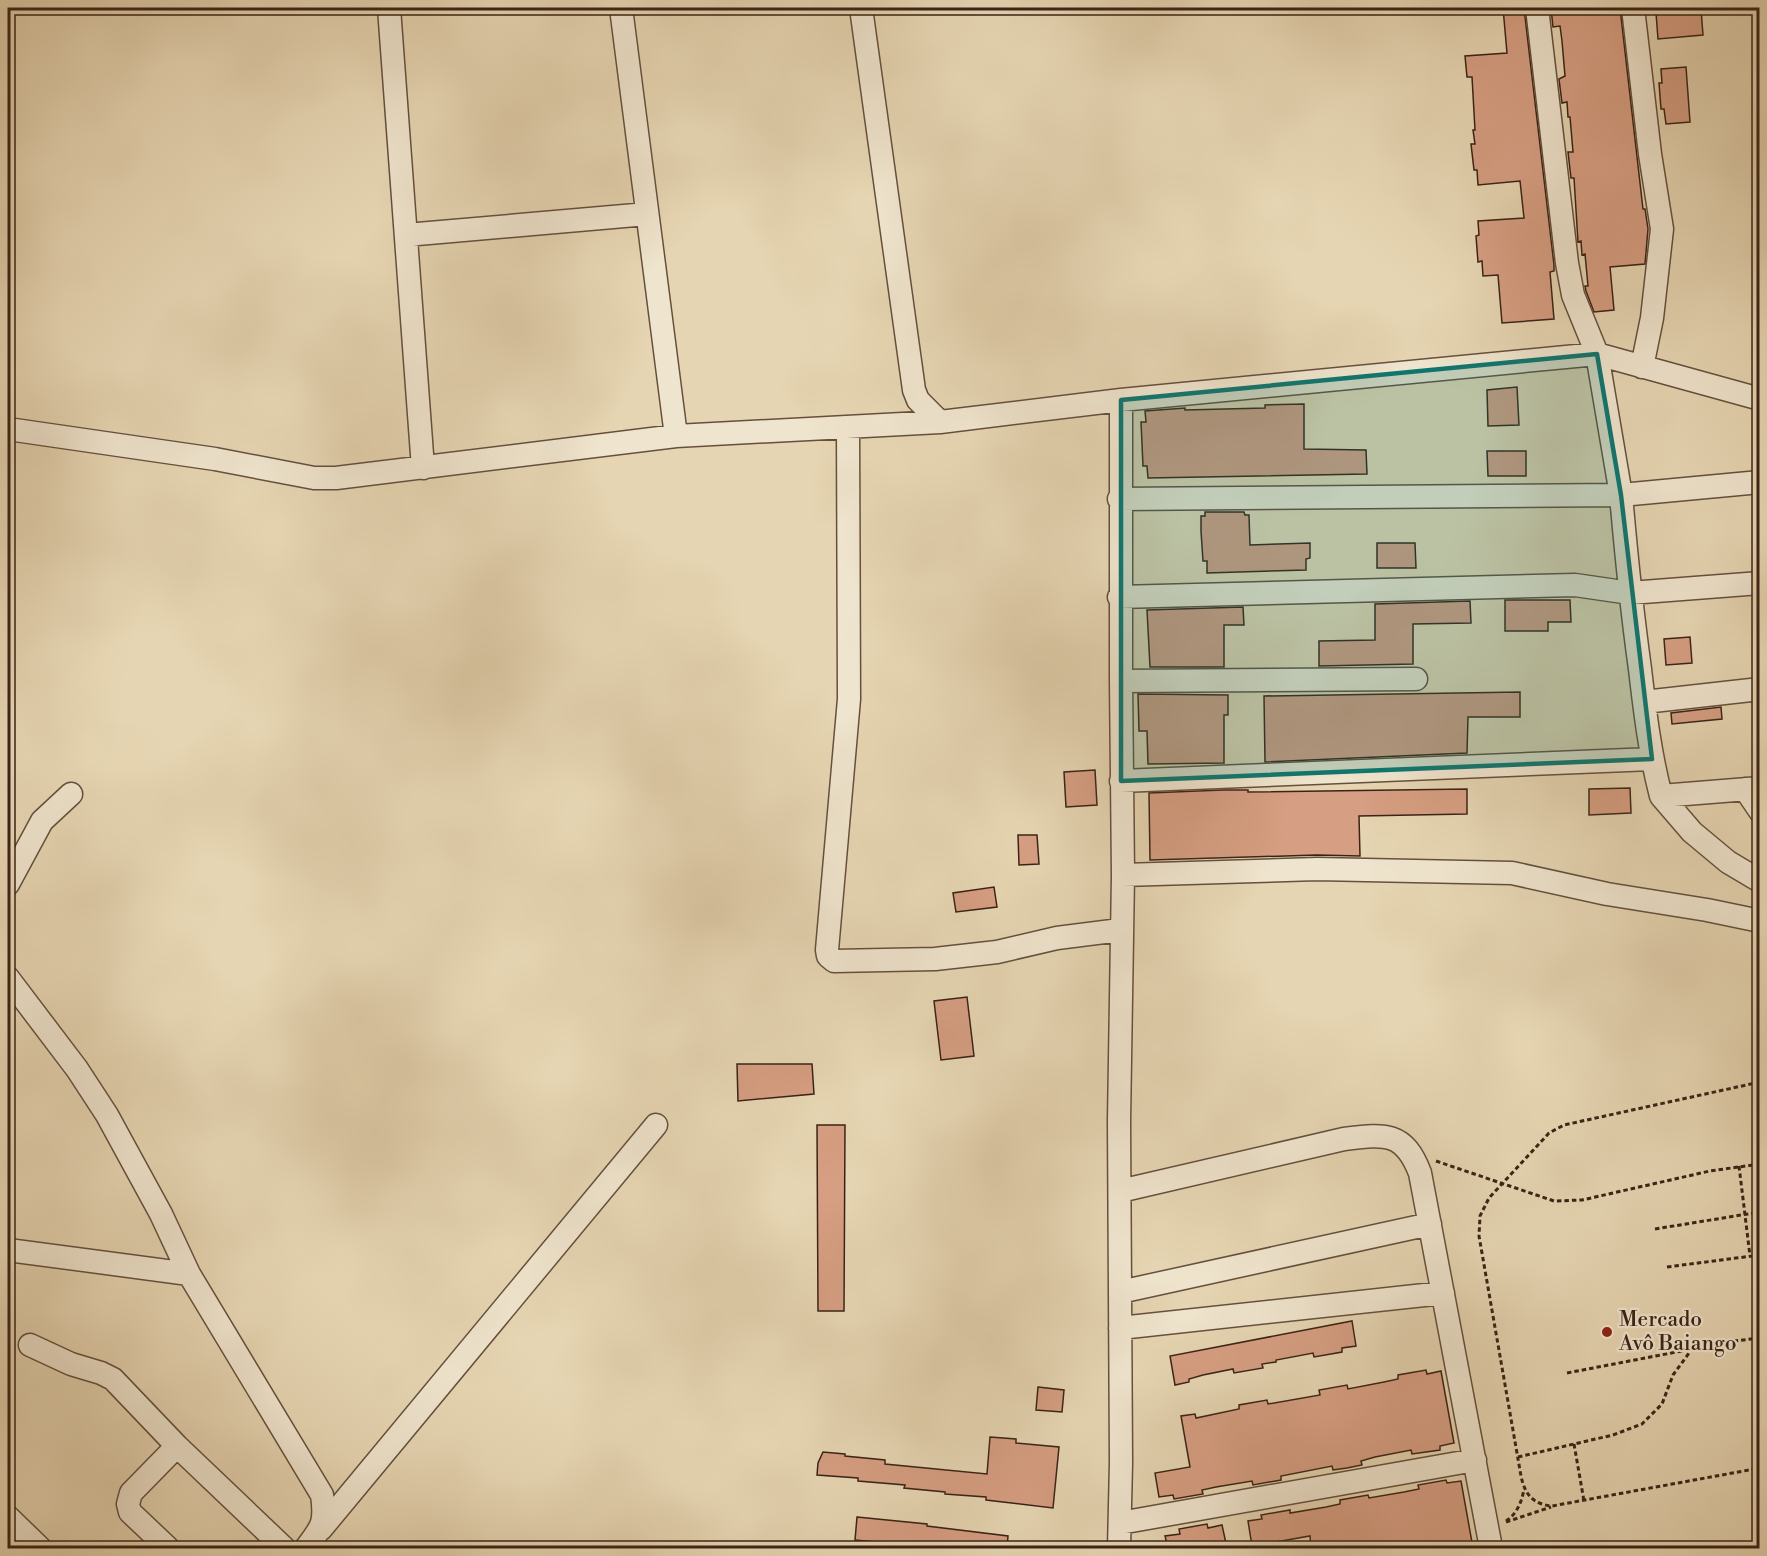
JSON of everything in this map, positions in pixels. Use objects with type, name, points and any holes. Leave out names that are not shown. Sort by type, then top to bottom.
[{"type":"street","points":[[389,8],[423,468]]},
{"type":"street","points":[[621,8],[676,436]]},
{"type":"street","points":[[861,8],[914,390],[918,400],[940,422]]},
{"type":"street","points":[[1537,8],[1567,263],[1574,295],[1597,354],[1621,495],[1630,593],[1652,759],[1661,796],[1692,832],[1728,862],[1760,881]]},
{"type":"street","points":[[1633,8],[1650,154],[1662,229],[1652,318],[1642,367]]},
{"type":"street","points":[[406,235],[648,214]]},
{"type":"street","points":[[8,429],[215,459],[314,478],[336,478],[676,436],[940,422],[1120,400],[1597,354],[1760,399]]},
{"type":"street","points":[[1119,1548],[1122,875],[1119,597],[1120,400]]},
{"type":"street","points":[[848,427],[849,699],[828,956],[834,961],[935,959],[997,952],[1057,938],[1120,930]]},
{"type":"street","points":[[1119,499],[1621,495],[1760,482]]},
{"type":"street","points":[[1119,597],[1575,585],[1630,593],[1760,584]]},
{"type":"street","points":[[1121,681],[1416,679]]},
{"type":"street","points":[[1644,702],[1760,689]]},
{"type":"street","points":[[1121,781],[1652,759]]},
{"type":"street","points":[[1661,796],[1752,788],[1760,810]]},
{"type":"street","points":[[8,884],[42,821],[71,794]]},
{"type":"street","points":[[1122,875],[1317,868],[1512,873],[1607,894],[1760,921]]},
{"type":"street","points":[[8,978],[77,1069],[108,1115],[161,1214],[189,1274],[322,1495],[325,1512],[321,1529]]},
{"type":"street","points":[[306,1548],[656,1125]]},
{"type":"street","points":[[1119,1191],[1344,1138],[1370,1136],[1396,1138],[1413,1154],[1420,1173],[1491,1548]]},
{"type":"street","points":[[1120,1292],[1430,1224]]},
{"type":"street","points":[[8,1250],[189,1274]]},
{"type":"street","points":[[1120,1328],[1443,1293]]},
{"type":"street","points":[[30,1345],[71,1364],[101,1372],[113,1379],[177,1446],[284,1548]]},
{"type":"street","points":[[168,1548],[130,1512],[128,1504],[131,1493],[177,1446]]},
{"type":"street","points":[[1120,1523],[1475,1460]]},
{"type":"street","points":[[8,1517],[40,1548]]},
{"type":"path","points":[[1552,1506],[1541,1505],[1530,1499],[1524,1488],[1479,1236],[1480,1216],[1489,1198],[1549,1133],[1564,1125],[1760,1082]]},
{"type":"path","points":[[1413,1154],[1554,1201],[1582,1200],[1710,1171],[1760,1164]]},
{"type":"path","points":[[1739,1166],[1750,1256]]},
{"type":"path","points":[[1655,1229],[1760,1212]]},
{"type":"path","points":[[1667,1267],[1760,1255]]},
{"type":"path","points":[[1567,1373],[1718,1343],[1760,1338]]},
{"type":"path","points":[[1518,1457],[1613,1435],[1642,1424],[1662,1404],[1673,1375],[1692,1349]]},
{"type":"path","points":[[1574,1444],[1584,1501]]},
{"type":"path","points":[[1524,1488],[1517,1509],[1511,1518],[1502,1524],[1552,1506],[1760,1468]]},
{"type":"highlighted area","points":[[1597,354],[1621,495],[1652,759],[1121,781],[1121,400]]},
{"type":"building","points":[[1503,8],[1524,8],[1554,265],[1554,271],[1550,272],[1554,319],[1502,323],[1498,275],[1483,276],[1482,261],[1478,262],[1476,236],[1479,235],[1478,221],[1524,218],[1520,181],[1478,185],[1471,144],[1475,144],[1472,77],[1467,77],[1465,56],[1507,53]]},
{"type":"building","points":[[1551,8],[1620,8],[1643,209],[1645,209],[1648,229],[1645,264],[1610,267],[1614,310],[1594,312],[1586,291],[1585,286],[1588,286],[1585,254],[1582,255],[1581,241],[1578,242],[1574,178],[1571,178],[1568,152],[1573,152],[1570,117],[1568,117],[1567,102],[1562,103],[1559,79],[1565,76],[1562,41],[1560,26],[1553,27]]},
{"type":"building","points":[[1701,9],[1703,35],[1658,39],[1656,13]]},
{"type":"building","points":[[1686,67],[1690,122],[1666,124],[1664,109],[1661,109],[1659,83],[1662,83],[1661,69]]},
{"type":"building","points":[[1517,387],[1519,425],[1488,426],[1487,390]]},
{"type":"building","points":[[1304,404],[1304,449],[1366,450],[1367,474],[1148,478],[1147,466],[1143,466],[1141,422],[1146,422],[1145,411],[1185,408],[1185,410],[1265,408],[1265,405]]},
{"type":"building","points":[[1487,451],[1526,451],[1526,476],[1488,476]]},
{"type":"building","points":[[1205,512],[1244,512],[1245,515],[1249,515],[1250,545],[1310,543],[1310,558],[1306,559],[1306,570],[1207,573],[1207,561],[1203,561],[1201,531],[1201,516],[1205,516]]},
{"type":"building","points":[[1377,543],[1415,543],[1416,568],[1377,568]]},
{"type":"building","points":[[1505,600],[1570,600],[1571,622],[1548,622],[1548,631],[1505,631]]},
{"type":"building","points":[[1470,601],[1471,623],[1413,624],[1413,664],[1319,666],[1319,641],[1375,640],[1375,604]]},
{"type":"building","points":[[1243,607],[1244,625],[1224,625],[1224,667],[1150,667],[1147,610]]},
{"type":"building","points":[[1690,637],[1692,663],[1666,665],[1664,639]]},
{"type":"building","points":[[1520,692],[1520,717],[1468,717],[1467,753],[1265,762],[1264,696]]},
{"type":"building","points":[[1138,694],[1228,695],[1228,715],[1224,715],[1224,763],[1148,764],[1147,731],[1139,731]]},
{"type":"building","points":[[1721,707],[1722,719],[1672,724],[1671,713]]},
{"type":"building","points":[[1095,770],[1097,805],[1066,807],[1064,772]]},
{"type":"building","points":[[1630,788],[1631,813],[1589,815],[1589,789]]},
{"type":"building","points":[[1467,789],[1467,814],[1359,816],[1360,856],[1317,855],[1150,860],[1149,793],[1223,790],[1248,790],[1248,792]]},
{"type":"building","points":[[1018,835],[1037,835],[1039,864],[1019,865]]},
{"type":"building","points":[[994,887],[997,907],[956,912],[953,893]]},
{"type":"building","points":[[967,997],[974,1056],[941,1060],[934,1001]]},
{"type":"building","points":[[737,1064],[812,1064],[814,1094],[738,1101]]},
{"type":"building","points":[[817,1125],[845,1125],[844,1311],[818,1311]]},
{"type":"building","points":[[1352,1321],[1356,1346],[1342,1348],[1342,1352],[1314,1357],[1313,1353],[1276,1360],[1276,1362],[1262,1364],[1263,1368],[1234,1373],[1233,1369],[1203,1375],[1189,1379],[1189,1382],[1175,1385],[1170,1356]]},
{"type":"building","points":[[1426,1370],[1427,1374],[1441,1371],[1454,1443],[1440,1446],[1440,1450],[1412,1454],[1411,1450],[1375,1457],[1361,1461],[1362,1465],[1347,1468],[1333,1470],[1332,1466],[1281,1476],[1281,1480],[1253,1485],[1252,1481],[1216,1487],[1202,1490],[1203,1494],[1174,1499],[1173,1495],[1159,1497],[1155,1473],[1190,1467],[1181,1416],[1195,1414],[1196,1418],[1239,1409],[1239,1405],[1267,1400],[1268,1404],[1320,1395],[1319,1390],[1347,1385],[1348,1389],[1398,1379],[1398,1375]]},
{"type":"building","points":[[1038,1387],[1064,1390],[1062,1412],[1036,1410]]},
{"type":"building","points":[[990,1437],[1016,1439],[1016,1443],[1059,1447],[1053,1508],[986,1500],[986,1497],[904,1488],[905,1485],[858,1481],[858,1478],[817,1475],[818,1463],[823,1452],[885,1460],[885,1464],[987,1474]]},
{"type":"building","points":[[1446,1480],[1447,1483],[1461,1481],[1473,1548],[1311,1548],[1310,1536],[1252,1546],[1248,1521],[1262,1519],[1261,1515],[1326,1507],[1340,1504],[1340,1500],[1404,1492],[1419,1489],[1418,1485]]},
{"type":"building","points":[[857,1517],[1008,1536],[1007,1548],[940,1548],[855,1540]]},
{"type":"building","points":[[1207,1524],[1208,1528],[1222,1525],[1227,1548],[1168,1548],[1165,1536],[1180,1534],[1179,1529]]},
{"type":"place","name":"Mercado Avô Baiango","points":[[1607,1332]]}]
